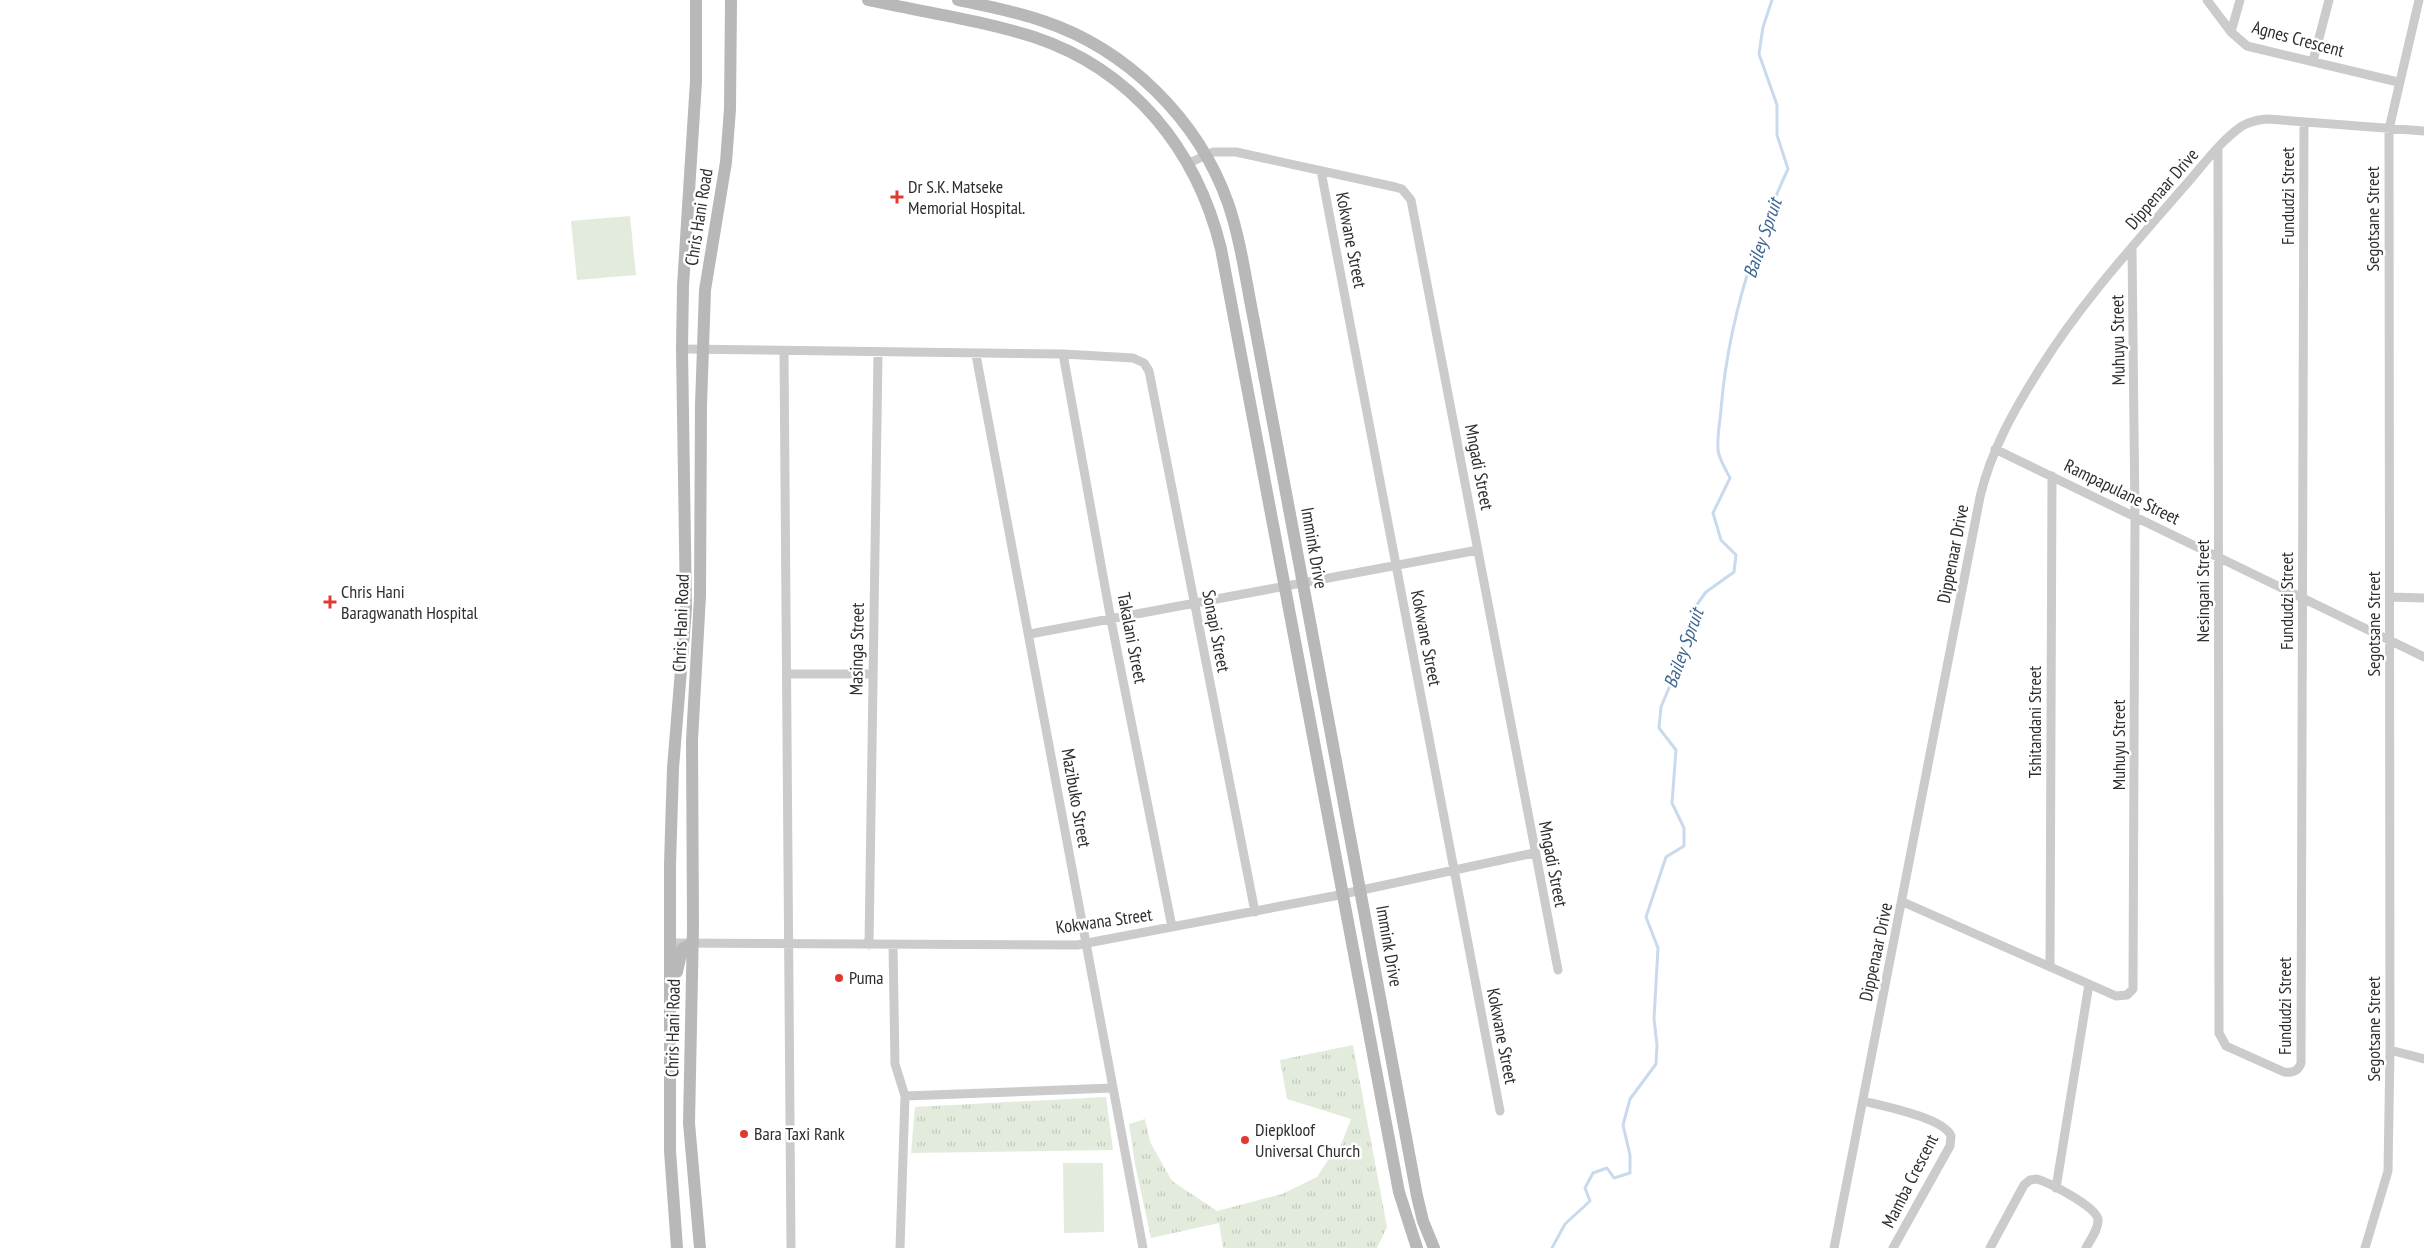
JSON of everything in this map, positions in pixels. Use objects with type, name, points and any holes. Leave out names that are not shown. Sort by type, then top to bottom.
[{"type":"main road","name":"Chris Hani Road","points":[[678,1248],[670,1166],[673,768],[686,609],[682,350],[683,286],[695,116],[696,0]]},
{"type":"main road","name":"Chris Hani Road","points":[[700,1248],[689,1123],[693,943],[692,740],[700,606],[702,351],[705,290],[726,162],[729,127],[731,0]]},
{"type":"main road","points":[[731,22],[740,0]]},
{"type":"main road","name":"Immink Drive","points":[[868,0],[982,24],[1051,43],[1099,68],[1138,99],[1160,123],[1189,163],[1210,210],[1221,249],[1399,1192],[1417,1248]]},
{"type":"main road","name":"Immink Drive","points":[[958,0],[1043,21],[1088,41],[1112,56],[1161,97],[1190,130],[1227,201],[1237,236],[1417,1196],[1423,1221],[1434,1248]]},
{"type":"main road","points":[[671,1030],[679,958],[682,949],[693,943]]},
{"type":"street","name":"Agnes Crescent","points":[[2207,0],[2231,32],[2247,46],[2398,82]]},
{"type":"street","points":[[2231,32],[2240,0]]},
{"type":"street","points":[[2313,61],[2329,0]]},
{"type":"street","name":"Segotsane Street","points":[[2365,1248],[2388,1171],[2390,1050],[2389,129],[2398,82],[2419,0]]},
{"type":"street","name":"Dippenaar Drive","points":[[1834,1248],[1903,902],[1980,497],[1987,468],[1995,449],[2041,368],[2067,329],[2132,248],[2218,148],[2249,122],[2267,119],[2424,131]]},
{"type":"street","name":"Fundudzi Street","points":[[2289,1072],[2296,1071],[2301,1063],[2304,122]]},
{"type":"street","name":"Nesingani Street","points":[[2218,148],[2220,558],[2219,1033],[2226,1046],[2289,1072]]},
{"type":"street","name":"Mngadi Street","points":[[1189,163],[1204,154],[1228,151],[1395,187],[1402,190],[1411,200],[1534,853],[1558,970]]},
{"type":"street","name":"Kokwane Street","points":[[1321,171],[1500,1111]]},
{"type":"street","name":"Muhuyu Street","points":[[1903,902],[2119,996],[2131,992],[2135,984],[2135,517],[2132,248]]},
{"type":"street","points":[[682,350],[878,354],[1063,354]]},
{"type":"street","points":[[784,352],[787,944],[791,1248]]},
{"type":"street","name":"Masinga Street","points":[[869,945],[878,354]]},
{"type":"street","name":"Sonapi Street","points":[[1063,354],[1139,360],[1149,372],[1255,912]]},
{"type":"street","name":"Takalani Street","points":[[1063,354],[1111,620],[1172,927]]},
{"type":"street","name":"Mazibuko Street","points":[[976,355],[1030,634],[1112,1088],[1143,1248]]},
{"type":"street","name":"Rampapulane Street","points":[[1995,449],[2424,657]]},
{"type":"street","name":"Tshitandani Street","points":[[2050,967],[2052,476]]},
{"type":"street","points":[[1030,634],[1478,550]]},
{"type":"street","points":[[2390,597],[2424,598]]},
{"type":"street","points":[[787,674],[873,674]]},
{"type":"street","name":"Kokwana Street","points":[[671,943],[1063,946],[1087,944],[1454,872],[1534,853]]},
{"type":"street","points":[[893,945],[895,1064],[905,1096],[900,1248]]},
{"type":"street","points":[[2056,1188],[2089,984]]},
{"type":"street","points":[[2390,1050],[2424,1059]]},
{"type":"street","points":[[905,1096],[1112,1088]]},
{"type":"street","name":"Mamba Crescent","points":[[1863,1101],[1910,1113],[1945,1127],[1952,1136],[1950,1146],[1893,1248]]},
{"type":"street","points":[[1990,1248],[2024,1185],[2030,1180],[2037,1179],[2056,1188],[2088,1207],[2096,1214],[2098,1222],[2086,1248]]},
{"type":"green space","points":[[630,216],[636,275],[577,280],[571,221]]},
{"type":"green space","points":[[1353,1045],[1387,1227],[1377,1248],[1223,1248],[1219,1223],[1151,1238],[1135,1164],[1129,1124],[1145,1119],[1150,1142],[1172,1181],[1217,1211],[1282,1194],[1317,1177],[1330,1157],[1341,1145],[1351,1119],[1287,1099],[1280,1060]]},
{"type":"green space","points":[[1106,1097],[1113,1150],[911,1153],[915,1107]]},
{"type":"green space","points":[[1063,1163],[1103,1163],[1104,1232],[1064,1233]]},
{"type":"waterway","name":"Bailey Spruit","points":[[1552,1248],[1565,1224],[1590,1201],[1585,1188],[1593,1173],[1607,1168],[1614,1178],[1630,1173],[1630,1155],[1623,1125],[1630,1099],[1656,1064],[1657,1045],[1654,1019],[1658,948],[1646,917],[1666,857],[1684,846],[1684,828],[1672,803],[1676,750],[1659,728],[1661,707],[1674,676],[1693,610],[1706,592],[1734,572],[1736,555],[1721,540],[1713,513],[1730,478],[1721,461],[1718,450],[1724,378],[1736,316],[1753,256],[1775,197],[1788,169],[1777,135],[1777,105],[1759,54],[1763,27],[1772,0]]},
{"type":"place","name":"Dr S.K. Matseke Memorial Hospital.","points":[[897,197]]},
{"type":"place","name":"Chris Hani Baragwanath Hospital","points":[[330,602]]},
{"type":"place","name":"Puma","points":[[839,978]]},
{"type":"place","name":"Bara Taxi Rank","points":[[744,1134]]},
{"type":"place","name":"Diepkloof Universal Church","points":[[1245,1140]]}]
